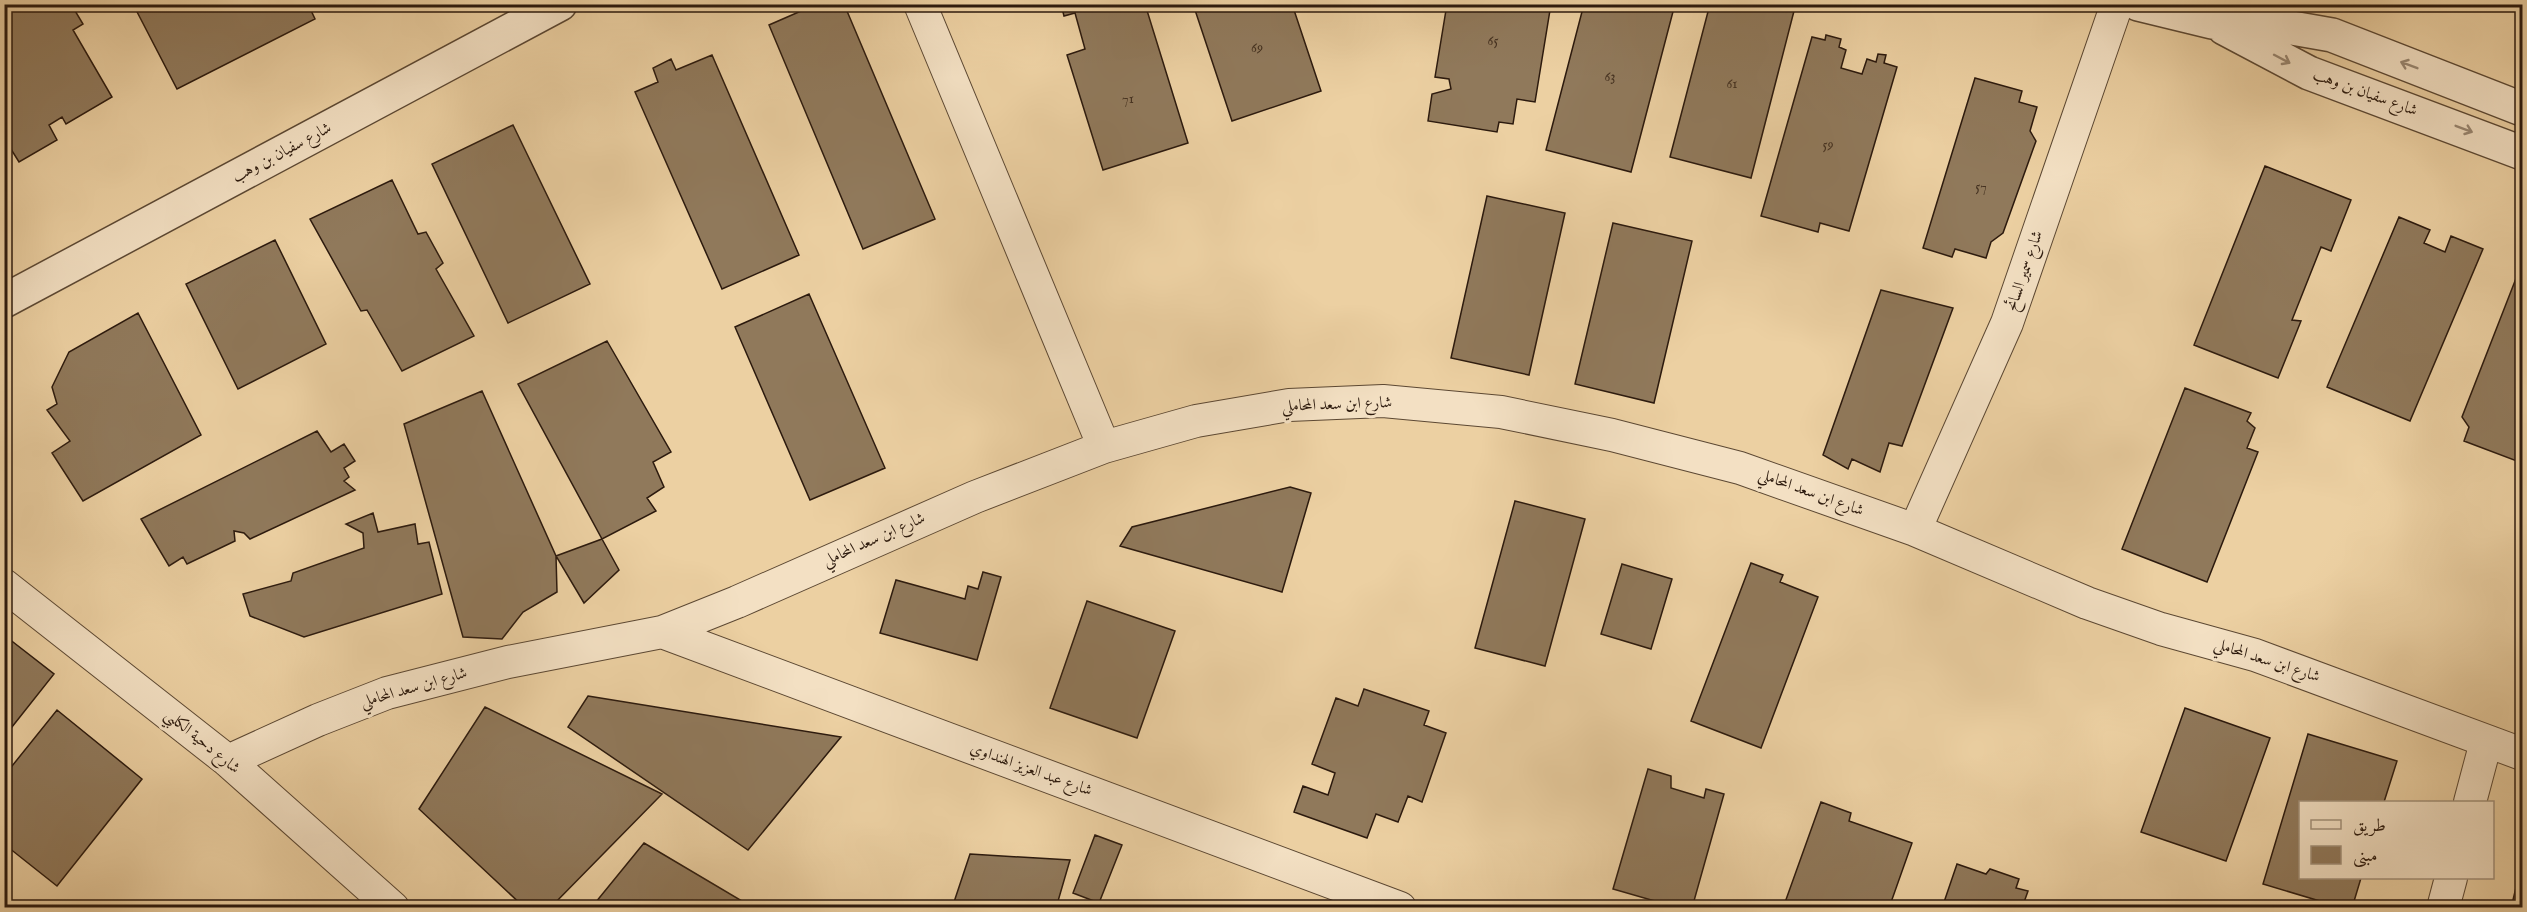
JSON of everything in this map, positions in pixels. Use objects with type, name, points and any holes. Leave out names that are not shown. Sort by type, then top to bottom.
[{"type":"street","name":"شارع سفيان بن وهب","points":[[4,301],[560,4]]},
{"type":"street","points":[[920,4],[1104,447]]},
{"type":"street","name":"شارع سمير السائح","points":[[1915,530],[2007,323],[2117,4]]},
{"type":"street","name":"شارع سفيان بن وهب","points":[[2138,4],[2212,22],[2292,28],[2331,35],[2523,109]]},
{"type":"street","name":"شارع سفيان بن وهب","points":[[2212,22],[2309,73],[2523,153]]},
{"type":"street","name":"شارع ابن سعد المحاملي","points":[[228,761],[318,720],[387,693],[508,662],[662,632],[737,602],[975,497],[1104,447],[1196,420],[1289,405],[1383,401],[1502,412],[1612,435],[1740,468],[1915,530],[2087,603],[2161,629],[2255,655],[2523,754]]},
{"type":"street","name":"شارع دحية الكلبي","points":[[4,585],[228,761],[393,908]]},
{"type":"street","name":"شارع عبد العزيز الهنداوي","points":[[662,632],[1400,908]]},
{"type":"street","points":[[2470,801],[2486,742]]},
{"type":"street","points":[[2443,908],[2451,879]]},
{"type":"building","points":[[4,4],[45,4],[48,10],[57,4],[71,4],[83,24],[73,30],[112,97],[66,124],[62,117],[49,125],[57,140],[19,162],[4,138]]},
{"type":"building","points":[[308,4],[315,19],[177,89],[134,6]]},
{"type":"building","points":[[817,4],[844,4],[935,219],[863,249],[769,25]]},
{"type":"building","points":[[1061,4],[1145,4],[1188,143],[1103,170],[1067,55],[1085,49],[1075,13],[1064,16]]},
{"type":"building","points":[[1193,4],[1292,4],[1321,91],[1232,121]]},
{"type":"building","points":[[1447,4],[1551,4],[1535,102],[1517,99],[1513,124],[1499,122],[1497,132],[1428,121],[1432,94],[1451,89],[1449,79],[1435,77]]},
{"type":"building","points":[[1584,4],[1675,4],[1631,172],[1546,150]]},
{"type":"building","points":[[1710,4],[1767,4],[1794,11],[1751,178],[1670,157]]},
{"type":"building","points":[[1826,35],[1841,39],[1839,47],[1846,50],[1841,68],[1862,74],[1867,59],[1876,62],[1878,54],[1886,55],[1884,63],[1897,67],[1849,231],[1820,223],[1818,232],[1761,216],[1812,37],[1825,40]]},
{"type":"building","points":[[712,55],[799,255],[722,289],[635,92],[658,82],[653,68],[671,59],[676,70]]},
{"type":"building","points":[[1975,78],[2022,91],[2019,102],[2037,107],[2030,131],[2036,141],[2003,233],[1991,242],[1986,258],[1955,249],[1952,257],[1923,248]]},
{"type":"building","points":[[513,125],[590,284],[508,323],[432,164]]},
{"type":"building","points":[[2265,166],[2351,200],[2331,251],[2321,247],[2292,320],[2301,321],[2278,378],[2194,345]]},
{"type":"building","points":[[392,180],[418,234],[426,232],[443,263],[436,269],[474,336],[402,371],[367,310],[361,311],[310,219]]},
{"type":"building","points":[[1487,196],[1565,213],[1529,375],[1451,358]]},
{"type":"building","points":[[2399,217],[2430,230],[2424,243],[2445,252],[2451,236],[2483,249],[2410,421],[2327,387]]},
{"type":"building","points":[[1613,223],[1692,241],[1654,403],[1575,384]]},
{"type":"building","points":[[275,240],[326,344],[238,389],[186,284]]},
{"type":"building","points":[[2522,263],[2522,463],[2464,441],[2469,427],[2462,417]]},
{"type":"building","points":[[1881,290],[1953,308],[1902,446],[1889,443],[1880,472],[1852,459],[1848,469],[1823,455]]},
{"type":"building","points":[[809,294],[885,468],[810,500],[735,327]]},
{"type":"building","points":[[138,313],[201,435],[83,501],[52,453],[70,441],[47,410],[57,404],[52,387],[69,352]]},
{"type":"building","points":[[607,341],[671,452],[653,462],[664,487],[647,498],[656,511],[602,539],[518,384]]},
{"type":"building","points":[[2185,388],[2251,413],[2247,421],[2255,428],[2247,448],[2258,452],[2207,582],[2122,549]]},
{"type":"building","points":[[482,391],[556,556],[557,592],[523,612],[502,639],[463,637],[404,424]]},
{"type":"building","points":[[317,431],[331,452],[344,444],[355,461],[344,468],[349,477],[344,481],[355,490],[250,539],[244,533],[234,531],[235,541],[187,564],[183,557],[169,566],[141,519]]},
{"type":"building","points":[[1290,487],[1311,493],[1282,592],[1120,546],[1132,527]]},
{"type":"building","points":[[1515,501],[1585,519],[1545,666],[1475,648]]},
{"type":"building","points":[[373,513],[378,532],[415,524],[418,544],[429,542],[442,594],[304,637],[250,616],[243,594],[291,581],[293,573],[364,548],[363,533],[346,524]]},
{"type":"building","points":[[602,539],[619,570],[584,603],[556,556]]},
{"type":"building","points":[[1751,563],[1783,575],[1780,582],[1818,597],[1761,748],[1691,721]]},
{"type":"building","points":[[1622,564],[1672,579],[1651,649],[1601,634]]},
{"type":"building","points":[[983,572],[1001,577],[977,660],[880,633],[896,580],[965,599],[968,586],[978,589]]},
{"type":"building","points":[[1087,601],[1175,631],[1137,738],[1050,708]]},
{"type":"building","points":[[4,635],[54,674],[4,737]]},
{"type":"building","points":[[1364,689],[1429,711],[1424,725],[1446,733],[1422,802],[1408,796],[1398,822],[1376,814],[1367,838],[1294,812],[1303,786],[1328,795],[1335,773],[1312,764],[1336,698],[1358,706]]},
{"type":"building","points":[[588,696],[841,737],[748,850],[568,727]]},
{"type":"building","points":[[485,707],[662,794],[550,908],[525,908],[419,809]]},
{"type":"building","points":[[2185,708],[2270,738],[2226,861],[2141,832]]},
{"type":"building","points":[[57,710],[142,779],[57,886],[4,844],[4,776]]},
{"type":"building","points":[[2308,734],[2397,761],[2384,801],[2299,801],[2299,879],[2361,879],[2352,908],[2343,908],[2263,884]]},
{"type":"building","points":[[1648,769],[1671,776],[1671,788],[1704,798],[1706,789],[1724,794],[1692,908],[1679,908],[1613,889]]},
{"type":"building","points":[[1821,802],[1851,813],[1849,821],[1912,843],[1889,908],[1783,908]]},
{"type":"building","points":[[1095,835],[1122,845],[1099,903],[1073,893]]},
{"type":"building","points":[[644,843],[742,901],[738,908],[591,908]]},
{"type":"building","points":[[970,854],[1070,860],[1056,908],[952,908]]},
{"type":"building","points":[[2522,863],[2522,908],[2511,908]]},
{"type":"building","points":[[1957,864],[1986,874],[1990,869],[2019,879],[2016,888],[2028,891],[2022,908],[1942,908]]}]
